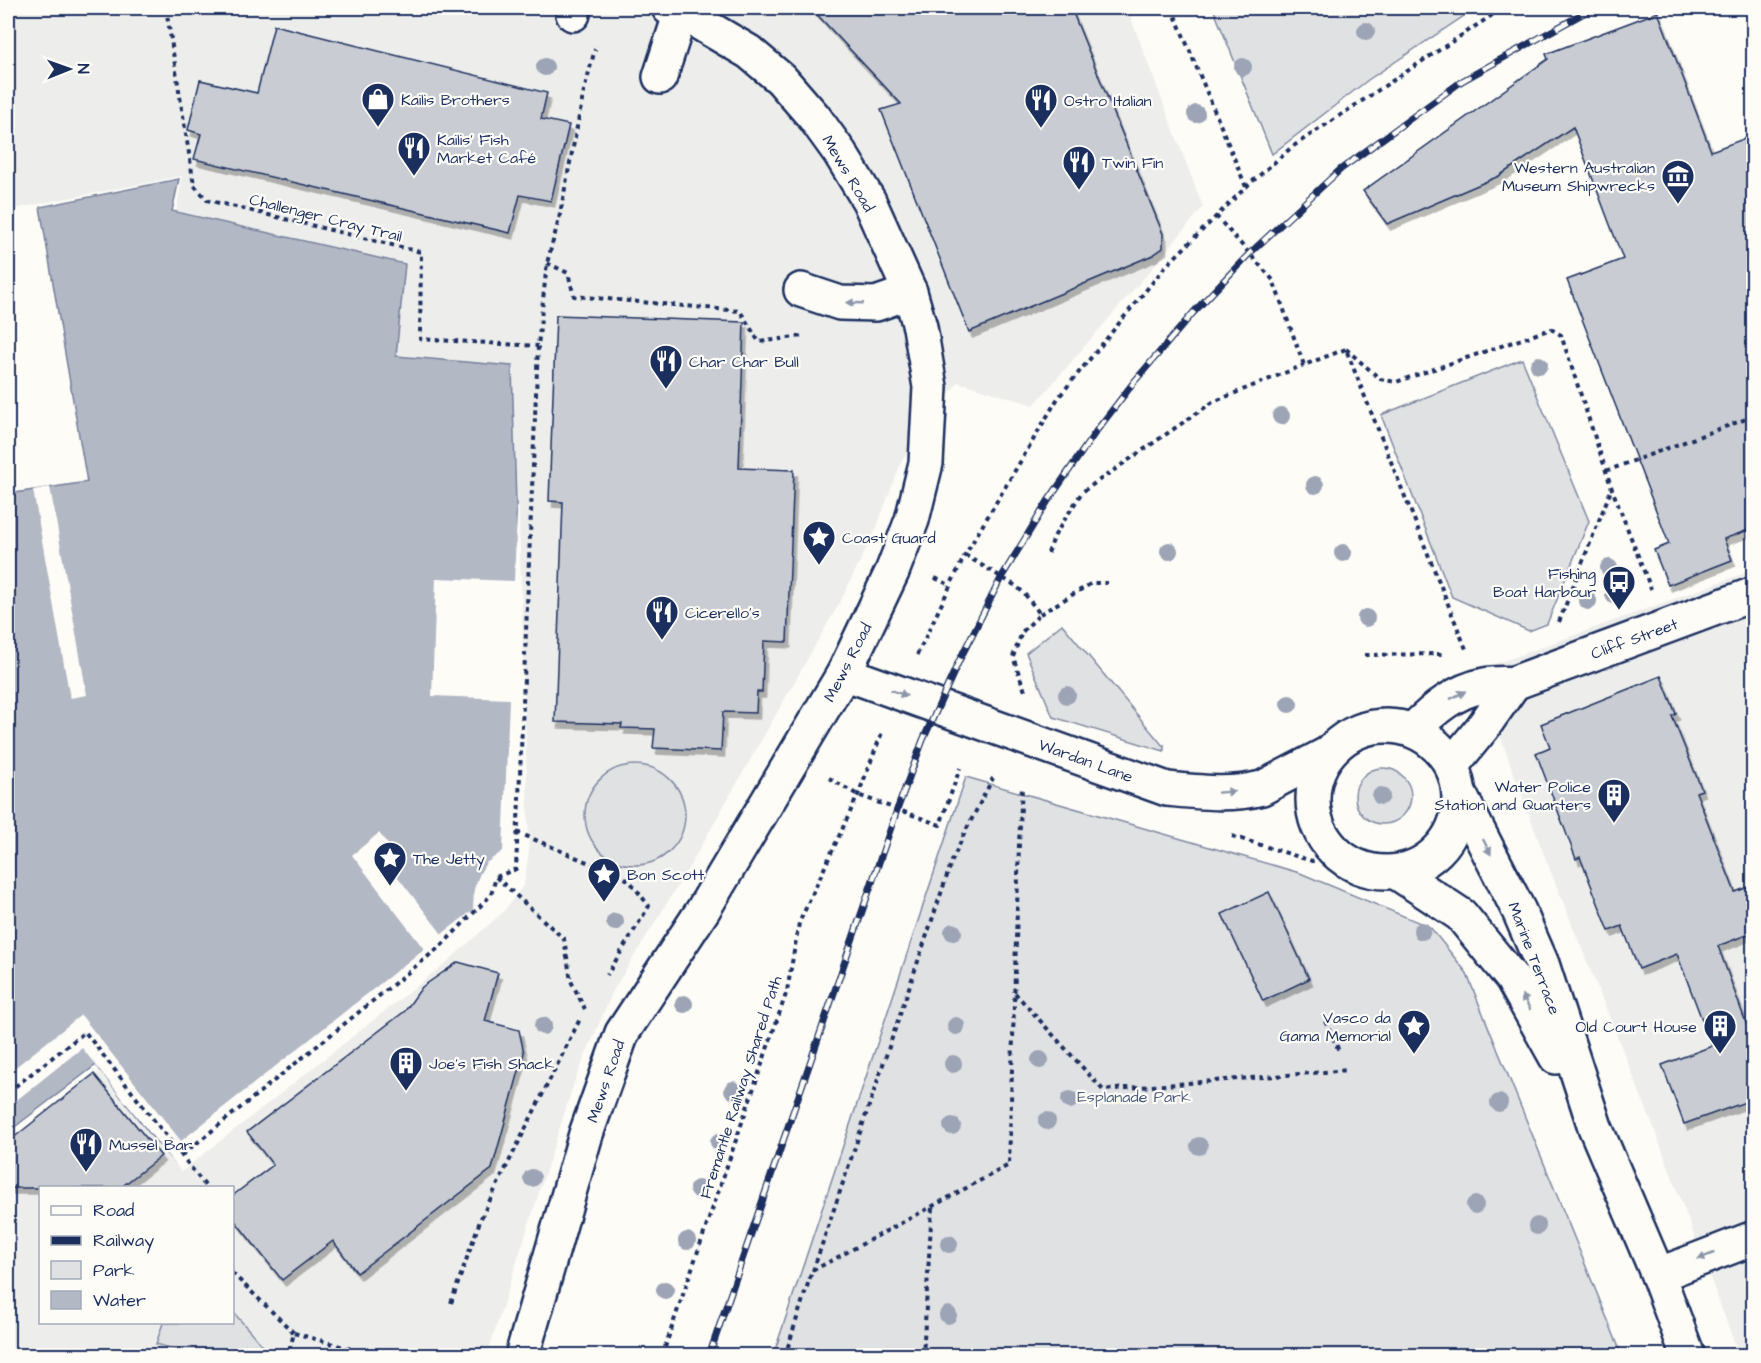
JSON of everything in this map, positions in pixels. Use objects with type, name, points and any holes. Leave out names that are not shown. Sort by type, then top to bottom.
[{"type":"street","points":[[660,76],[675,10]]},
{"type":"street","name":"Mews Road","points":[[522,1356],[586,1134],[622,1033],[703,910],[844,673],[892,572],[912,520],[926,463],[930,387],[920,327],[909,292],[869,201],[840,153],[814,117],[781,79],[749,52],[675,10]]},
{"type":"street","points":[[801,290],[840,303],[876,304],[909,292]]},
{"type":"street","name":"Cliff Street","points":[[1413,730],[1436,707],[1463,691],[1486,684],[1514,682],[1754,594]]},
{"type":"street","name":"Wardan Lane","points":[[844,673],[1167,789],[1210,794],[1254,790],[1329,753]]},
{"type":"street","points":[[1456,780],[1483,727],[1514,682]]},
{"type":"street","name":"Marine Terrace","points":[[1456,780],[1458,817],[1449,838],[1436,855],[1417,866],[1396,872],[1375,872],[1355,866],[1337,854],[1323,837],[1315,816],[1313,794],[1318,772],[1329,753],[1347,737],[1367,728],[1391,725],[1413,730],[1428,738],[1442,751],[1456,780],[1519,911],[1542,964],[1595,1127],[1658,1275],[1688,1356]]},
{"type":"street","name":"Marine Terrace","points":[[1396,872],[1461,915],[1512,978],[1595,1127]]},
{"type":"street","points":[[1658,1275],[1754,1238]]},
{"type":"path","name":"Challenger Cray Trail","points":[[166,8],[194,185],[207,200],[421,252],[420,339],[538,346]]},
{"type":"path","points":[[1172,8],[1246,187]]},
{"type":"path","points":[[1040,614],[1016,586],[965,555],[1058,398],[1165,267],[1246,187],[1292,147],[1503,8]]},
{"type":"path","points":[[496,877],[516,869],[538,346],[547,263],[559,219],[584,91],[596,45]]},
{"type":"path","points":[[1216,216],[1273,280],[1304,365]]},
{"type":"path","points":[[547,263],[568,273],[574,296],[740,311],[759,342],[814,335]]},
{"type":"path","points":[[1346,349],[1380,379],[1396,382],[1551,330],[1561,335],[1612,489],[1654,596]]},
{"type":"path","points":[[1048,553],[1055,534],[1082,492],[1214,402],[1346,349]]},
{"type":"path","points":[[1346,349],[1467,654]]},
{"type":"path","points":[[1606,471],[1754,416]]},
{"type":"path","points":[[1558,624],[1612,489]]},
{"type":"path","points":[[930,576],[950,585]]},
{"type":"path","points":[[1029,700],[1013,657],[1022,632],[1040,614],[1092,584],[1107,583]]},
{"type":"path","points":[[1365,655],[1445,654]]},
{"type":"path","points":[[824,776],[858,795],[940,825],[960,768]]},
{"type":"path","points":[[785,1356],[952,861],[993,778]]},
{"type":"path","points":[[812,1271],[1009,1165],[1018,844],[1022,786]]},
{"type":"path","name":"Fremantle Railway Shared Path","points":[[662,1356],[787,991],[799,922],[858,795]]},
{"type":"path","points":[[517,832],[629,880],[649,906],[604,980]]},
{"type":"path","points":[[182,1155],[436,946],[491,895],[496,877]]},
{"type":"path","points":[[496,877],[564,939],[571,981],[585,1009]]},
{"type":"path","points":[[1015,993],[1103,1090],[1349,1070]]},
{"type":"path","points":[[451,1303],[481,1218],[591,999]]},
{"type":"path","points":[[1325,1021],[1340,1053]]},
{"type":"path","points":[[8,1092],[85,1032],[205,1186]]},
{"type":"path","points":[[923,1356],[932,1206]]},
{"type":"path","points":[[234,1275],[294,1333],[376,1356]]},
{"type":"path","points":[[288,1356],[294,1333]]},
{"type":"shaded area","points":[[8,8],[1127,8],[1203,207],[1034,405],[958,382],[902,460],[876,529],[840,602],[691,864],[613,991],[575,1080],[487,1355],[8,1355],[8,1143],[99,1072],[166,1154],[497,865],[513,372],[388,362],[398,262],[175,221],[182,176],[8,210]]},
{"type":"shaded area","points":[[1753,570],[1753,1355],[1739,1355],[1652,1123],[1544,855],[1476,671]]},
{"type":"green space","points":[[1213,8],[1468,8],[1467,14],[1368,80],[1272,154]]},
{"type":"green space","points":[[1522,359],[1589,521],[1547,624],[1529,631],[1452,597],[1381,415]]},
{"type":"green space","points":[[1062,624],[1164,745],[1164,751],[1053,717],[1026,653]]},
{"type":"green space","points":[[635,765],[654,769],[670,780],[681,796],[685,815],[681,834],[670,850],[654,861],[635,865],[616,861],[600,850],[589,834],[585,815],[589,796],[600,780],[616,769]]},
{"type":"green space","points":[[1377,768],[1389,768],[1403,776],[1411,790],[1409,807],[1403,816],[1389,824],[1377,824],[1360,812],[1355,802],[1355,790],[1367,773]]},
{"type":"green space","name":"Esplanade Park","points":[[966,777],[1300,873],[1430,927],[1466,972],[1622,1355],[773,1356]]},
{"type":"green space","points":[[234,1313],[271,1355],[194,1355],[156,1344],[163,1324],[234,1324]]},
{"type":"water","points":[[179,179],[172,211],[405,264],[396,356],[512,366],[526,850],[522,884],[180,1169],[96,1065],[8,1132],[8,494],[87,482],[40,207]]},
{"type":"pier","points":[[50,487],[87,695],[70,698],[33,490]]},
{"type":"pier","points":[[518,489],[529,850],[524,885],[503,912],[447,962],[181,1172],[82,1048],[8,1107],[8,1073],[81,1015],[181,1141],[424,949],[352,855],[379,833],[393,851],[384,859],[442,934],[473,910],[474,889],[480,873],[486,863],[503,851],[509,699],[432,696],[436,578],[514,581]]},
{"type":"building","points":[[811,8],[1071,8],[1163,234],[1163,248],[1153,255],[969,332],[881,110],[901,104]]},
{"type":"building","name":"Western Australian Museum Shipwrecks","points":[[1658,12],[1711,151],[1754,135],[1754,528],[1724,539],[1732,560],[1668,585],[1654,550],[1669,544],[1567,280],[1623,259],[1573,127],[1499,176],[1387,224],[1363,191],[1548,59],[1546,54]]},
{"type":"building","name":"Kailis Brothers","points":[[274,25],[547,93],[541,119],[569,125],[551,201],[520,195],[510,233],[194,159],[201,134],[188,130],[200,80],[257,93]]},
{"type":"building","points":[[556,315],[744,322],[739,468],[794,470],[787,642],[764,641],[762,692],[757,692],[756,713],[723,712],[721,751],[653,748],[655,729],[621,728],[622,724],[555,722],[563,502],[549,501]]},
{"type":"building","name":"Water Police Station and Quarters","points":[[1661,676],[1676,714],[1672,716],[1702,790],[1696,792],[1735,892],[1754,885],[1754,932],[1718,946],[1754,1045],[1754,1099],[1684,1124],[1662,1065],[1712,1046],[1677,954],[1639,969],[1622,926],[1609,931],[1580,857],[1576,859],[1536,753],[1550,747],[1541,724]]},
{"type":"building","points":[[1269,892],[1309,979],[1263,1001],[1222,914]]},
{"type":"building","name":"Joe's Fish Shack","points":[[458,962],[498,973],[485,1021],[519,1030],[524,1053],[492,1169],[357,1273],[333,1241],[282,1280],[234,1220],[234,1194],[273,1165],[247,1132],[405,1011],[422,987]]},
{"type":"building","points":[[94,1074],[161,1156],[123,1186],[8,1188],[8,1142]]},
{"type":"railway","points":[[709,1356],[923,740],[959,661],[1001,578],[1048,501],[1097,430],[1134,382],[1193,313],[1249,254],[1341,169],[1462,81],[1593,8]]},
{"type":"place","name":"Kailis Brothers","points":[[378,128]]},
{"type":"place","name":"Ostro Italian","points":[[1041,129]]},
{"type":"place","name":"Kailis' Fish Market Café","points":[[414,177]]},
{"type":"place","name":"Twin Fin","points":[[1079,191]]},
{"type":"place","name":"Western Australian Museum Shipwrecks","points":[[1678,205]]},
{"type":"place","name":"Char Char Bull","points":[[666,390]]},
{"type":"place","name":"Coast Guard","points":[[819,566]]},
{"type":"place","name":"Fishing Boat Harbour","points":[[1619,611]]},
{"type":"place","name":"Cicerello's","points":[[662,641]]},
{"type":"place","name":"Water Police Station and Quarters","points":[[1614,824]]},
{"type":"place","name":"The Jetty","points":[[390,887]]},
{"type":"place","name":"Bon Scott","points":[[604,903]]},
{"type":"place","name":"Vasco da Gama Memorial","points":[[1414,1055]]},
{"type":"place","name":"Old Court House","points":[[1720,1055]]},
{"type":"place","name":"Joe's Fish Shack","points":[[406,1092]]},
{"type":"place","name":"Mussel Bar","points":[[86,1173]]}]
